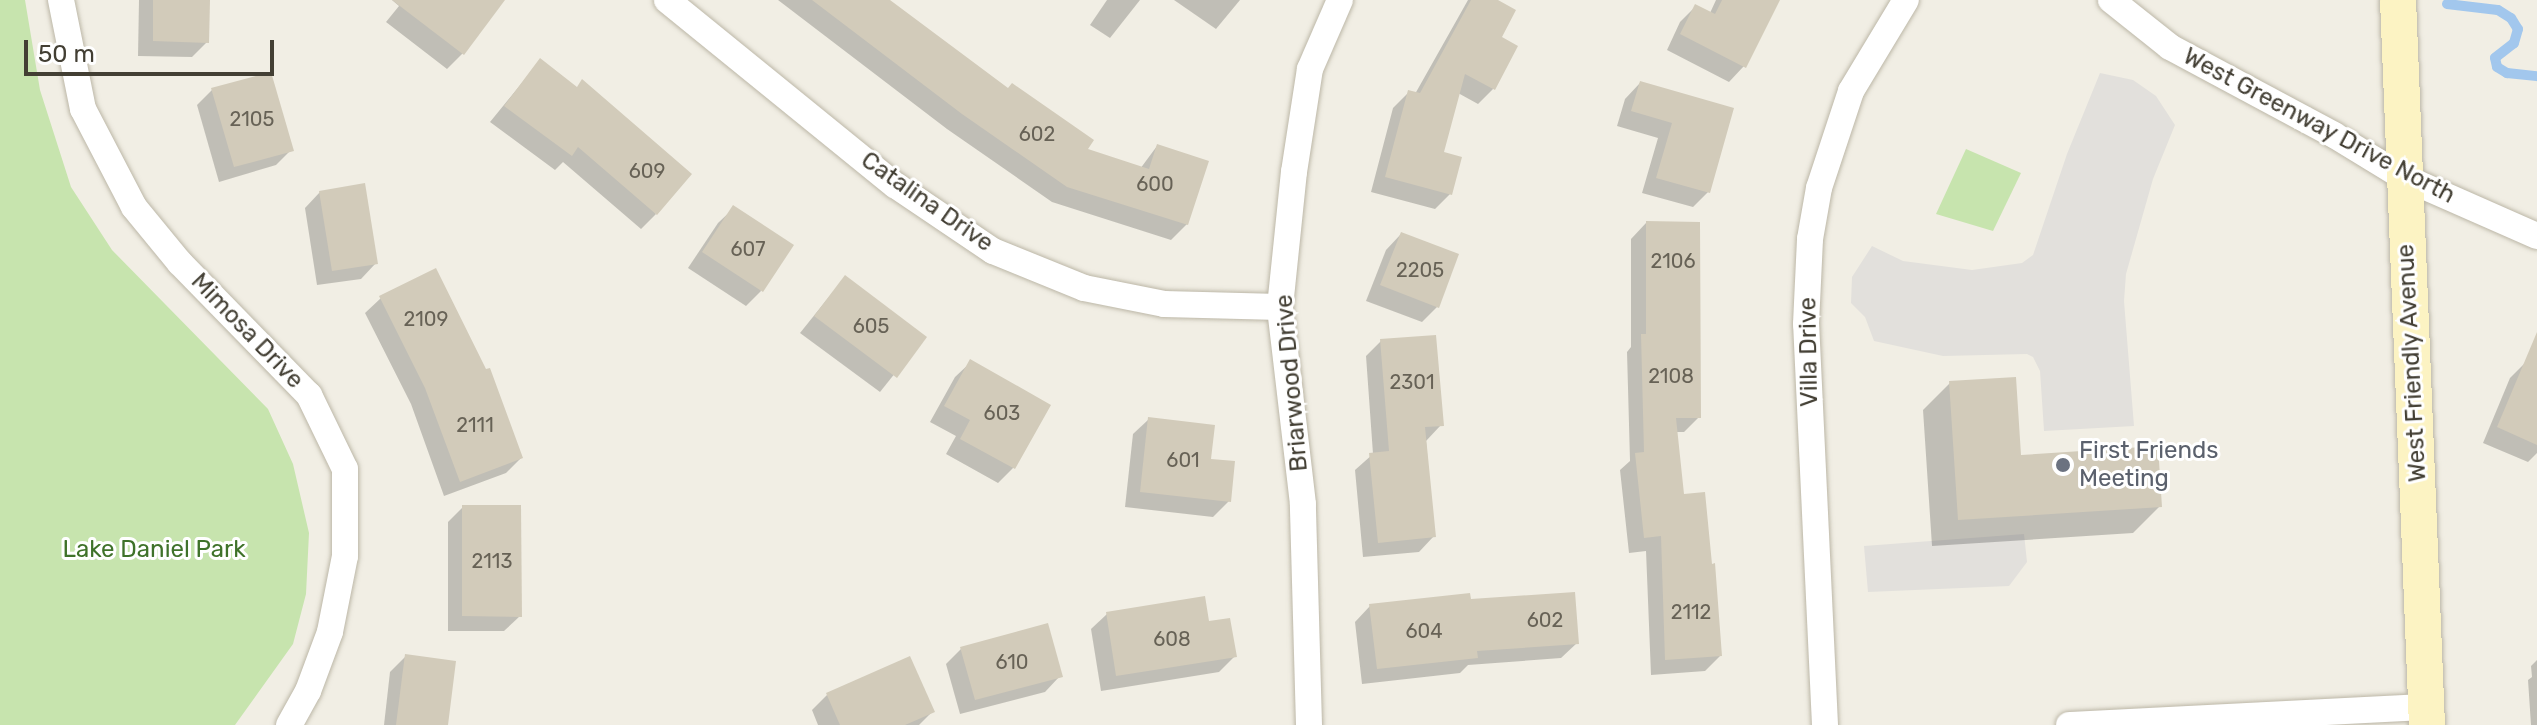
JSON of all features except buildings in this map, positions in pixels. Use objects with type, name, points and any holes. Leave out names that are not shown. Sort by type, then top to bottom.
[{"type":"main road","name":"West Friendly Avenue","points":[[2398,0],[2427,716]]},
{"type":"street","name":"Mimosa Drive","points":[[61,0],[83,109],[134,207],[180,263],[309,395],[345,469],[345,556],[330,632],[308,691],[289,725]]},
{"type":"street","name":"Catalina Drive","points":[[667,0],[895,185],[993,251],[1084,288],[1164,304],[1280,307]]},
{"type":"street","name":"Briarwood Drive","points":[[1309,725],[1303,504],[1280,307],[1294,172],[1310,69],[1340,0]]},
{"type":"street","name":"Villa Drive","points":[[1825,725],[1806,324],[1810,239],[1819,188],[1851,91],[1872,50],[1906,0]]},
{"type":"street","name":"West Greenway Drive North","points":[[2111,0],[2170,47],[2334,135],[2403,177],[2537,236]]},
{"type":"street","points":[[2069,725],[2427,716]]},
{"type":"green space","name":"Lake Daniel Park","points":[[0,0],[25,0],[40,90],[71,187],[112,250],[268,409],[293,464],[309,533],[306,594],[293,644],[235,725],[0,725]]},
{"type":"green space","points":[[1966,149],[2021,173],[1993,231],[1936,214]]},
{"type":"shaded area","points":[[2100,73],[2133,80],[2156,96],[2175,125],[2153,179],[2126,274],[2124,301],[2134,426],[2044,431],[2040,371],[2033,357],[2027,354],[1943,356],[1874,341],[1865,317],[1851,303],[1852,277],[1872,246],[1903,261],[1972,270],[2022,263],[2033,255],[2067,154]]},
{"type":"shaded area","points":[[2024,534],[2027,562],[2009,586],[1868,592],[1864,546]]},
{"type":"waterway","points":[[2447,4],[2498,10],[2511,18],[2518,29],[2514,43],[2495,58],[2497,67],[2507,73],[2537,76]]},
{"type":"place","name":"First Friends Meeting","points":[[2063,465]]}]
